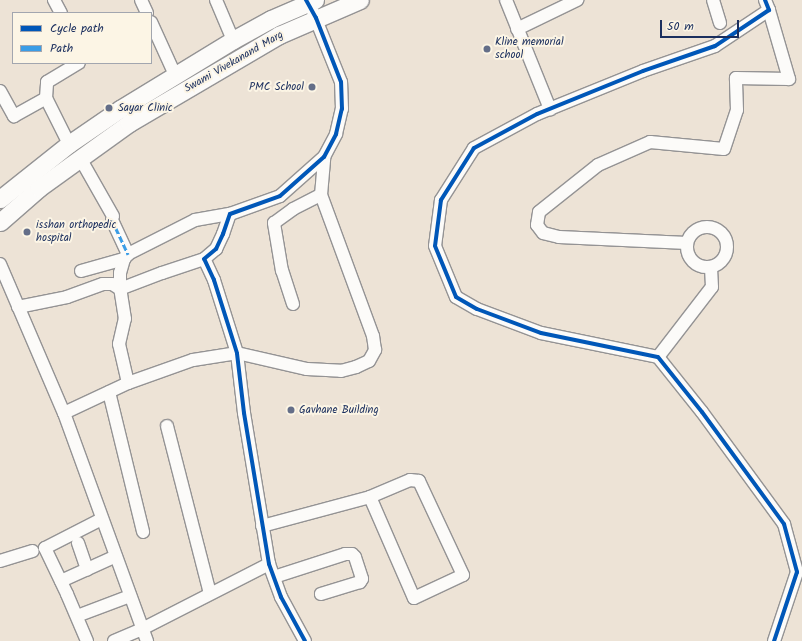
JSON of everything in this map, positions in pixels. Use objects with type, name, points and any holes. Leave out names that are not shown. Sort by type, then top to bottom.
[{"type":"main road","name":"Swami Vivekanand Marg","points":[[0,199],[69,144],[120,109],[233,40],[271,19],[311,5],[360,0]]},
{"type":"main road","name":"Swami Vivekanand Marg","points":[[0,222],[40,188],[129,123],[242,55],[279,35],[311,5]]},
{"type":"street","points":[[54,0],[60,12]]},
{"type":"street","points":[[141,0],[147,12]]},
{"type":"street","points":[[216,0],[233,40]]},
{"type":"street","points":[[506,0],[550,109]]},
{"type":"street","points":[[517,29],[577,0]]},
{"type":"street","points":[[713,0],[720,23]]},
{"type":"street","points":[[81,271],[126,257],[195,220],[230,214],[280,196],[324,157],[336,134],[342,109],[341,82],[311,5]]},
{"type":"street","points":[[687,243],[559,237],[543,234],[537,225],[539,212],[598,165],[650,142],[724,148],[737,110],[736,78],[789,79],[767,5],[715,46],[643,70],[550,109],[474,148],[441,200],[435,246],[456,297],[477,309],[541,333],[658,356],[702,412],[784,524],[797,572],[774,641]]},
{"type":"street","points":[[152,24],[175,75]]},
{"type":"street","points":[[69,144],[46,98],[47,82],[77,64]]},
{"type":"street","points":[[0,91],[14,116],[46,98]]},
{"type":"street","points":[[64,414],[128,382],[193,360],[237,353],[307,369],[334,371],[356,368],[369,361],[375,350],[373,336],[321,195],[324,157]]},
{"type":"street","points":[[80,158],[112,218],[126,257],[120,273],[120,289],[125,319],[119,344],[128,382]]},
{"type":"street","points":[[293,304],[282,271],[274,223],[293,208],[321,195]]},
{"type":"street","points":[[120,289],[204,259],[216,249],[230,214]]},
{"type":"street","points":[[705,227],[717,229],[722,234],[727,246],[726,253],[718,264],[711,267],[698,265],[692,261],[686,249],[687,243],[693,232],[705,227]]},
{"type":"street","points":[[204,259],[214,280],[237,353],[244,412],[269,564],[281,597],[305,641]]},
{"type":"street","points":[[0,264],[64,414],[144,635]]},
{"type":"street","points":[[658,356],[712,287],[711,267]]},
{"type":"street","points":[[18,307],[60,298],[103,284],[112,284],[120,289]]},
{"type":"street","points":[[109,392],[143,532]]},
{"type":"street","points":[[167,426],[210,593]]},
{"type":"street","points":[[262,526],[370,497],[410,480],[419,481],[463,575],[414,598],[370,497]]},
{"type":"street","points":[[87,641],[61,581],[44,548],[102,519]]},
{"type":"street","points":[[78,543],[87,569]]},
{"type":"street","points":[[0,561],[33,551]]},
{"type":"street","points":[[274,577],[345,554],[352,554],[355,557],[362,580],[360,582],[321,594]]},
{"type":"street","points":[[61,581],[116,556]]},
{"type":"street","points":[[114,641],[144,635],[210,593],[269,564]]},
{"type":"street","points":[[77,616],[130,596]]},
{"type":"marked path","points":[[112,220],[128,254]]},
{"type":"cycle path","points":[[305,641],[281,597],[269,564],[244,413],[237,353],[214,280],[204,259],[216,249],[230,214],[280,196],[324,157],[336,134],[342,109],[341,82],[316,18],[306,0]]},
{"type":"cycle path","points":[[765,0],[769,10],[715,46],[643,71],[537,114],[474,148],[441,200],[435,246],[456,297],[477,309],[541,333],[658,357],[702,412],[784,524],[797,572],[774,641]]},
{"type":"place","name":"Kline memorial school","points":[[487,49]]},
{"type":"place","name":"PMC School","points":[[312,87]]},
{"type":"place","name":"Sayar Clinic","points":[[109,108]]},
{"type":"place","name":"isshan orthopedic hospital","points":[[27,232]]},
{"type":"place","name":"Gavhane Building","points":[[291,410]]}]
